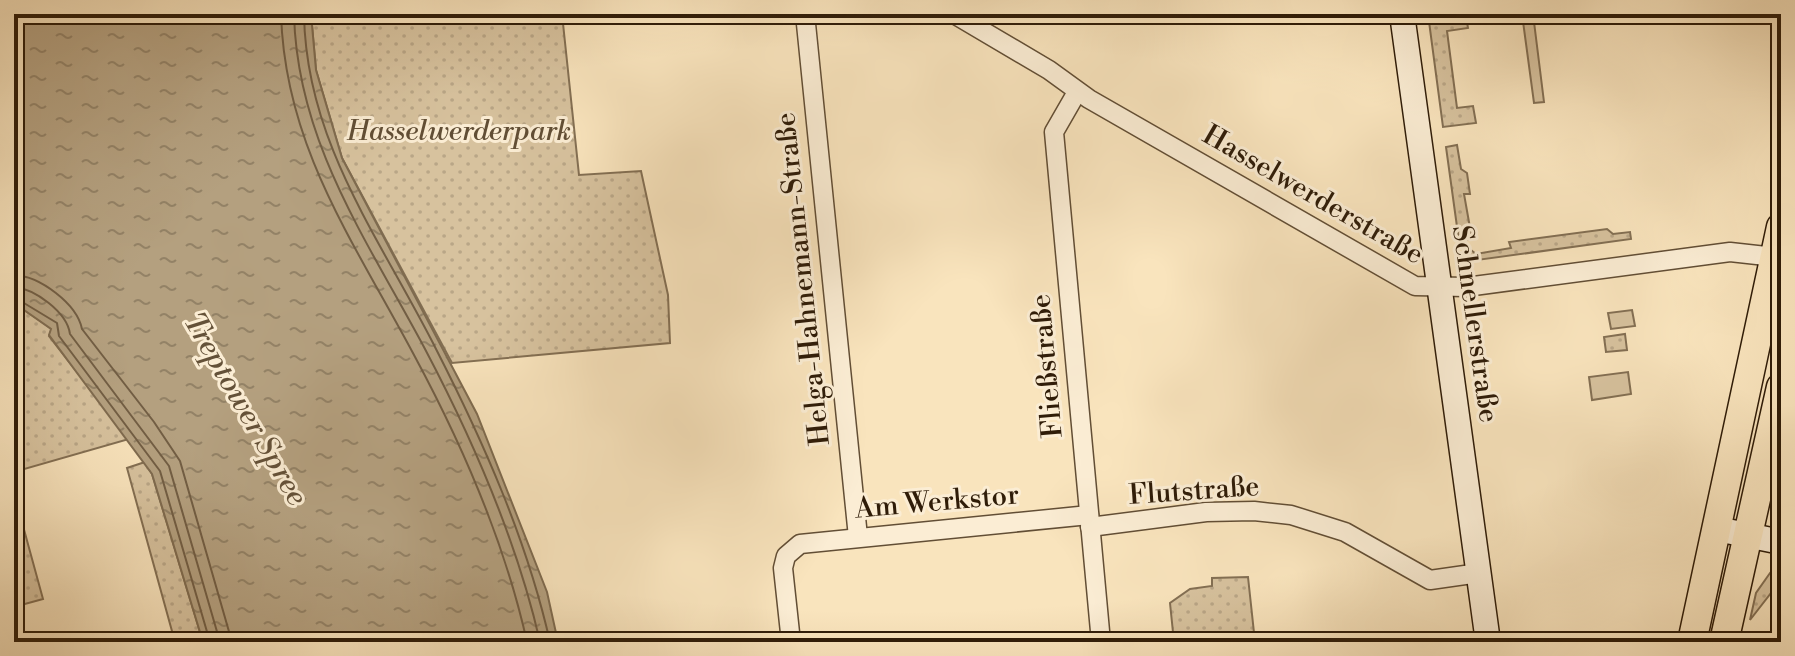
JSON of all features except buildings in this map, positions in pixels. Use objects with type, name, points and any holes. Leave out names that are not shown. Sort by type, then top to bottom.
[{"type":"main road","points":[[1692,642],[1781,227]]},
{"type":"main road","points":[[1724,642],[1781,387]]},
{"type":"street","name":"Helga-Hahnemann-Straße","points":[[805,14],[858,537]]},
{"type":"street","name":"Hasselwerderstraße","points":[[954,14],[1049,70],[1077,92],[1400,281],[1440,289],[1730,252],[1775,257]]},
{"type":"street","name":"Schnellerstraße","points":[[1402,14],[1488,642]]},
{"type":"street","name":"Fließstraße","points":[[1077,92],[1054,132],[1101,642]]},
{"type":"street","points":[[1772,431],[1781,464]]},
{"type":"street","name":"Flutstraße","points":[[1089,521],[1206,512],[1291,515],[1345,532],[1430,580],[1479,573]]},
{"type":"street","name":"Am Werkstor","points":[[791,642],[783,568],[792,548],[800,544],[1089,521]]},
{"type":"street","points":[[1717,529],[1781,542]]},
{"type":"green space","name":"Hasselwerderpark","points":[[311,14],[562,14],[579,175],[641,171],[668,295],[670,343],[452,363],[342,158],[316,70]]},
{"type":"green space","points":[[1428,14],[1437,14],[1450,24],[1467,22],[1468,28],[1447,31],[1457,108],[1473,106],[1476,123],[1443,127]]},
{"type":"green space","points":[[1522,14],[1533,14],[1544,102],[1534,103]]},
{"type":"green space","points":[[1457,145],[1461,169],[1467,173],[1470,194],[1464,194],[1472,239],[1464,240],[1458,234],[1446,147]]},
{"type":"green space","points":[[1607,229],[1613,234],[1630,232],[1631,239],[1470,261],[1468,251],[1476,254],[1511,248],[1509,242]]},
{"type":"green space","points":[[14,303],[52,329],[49,336],[129,439],[14,472]]},
{"type":"green space","points":[[1632,310],[1635,326],[1611,329],[1608,313]]},
{"type":"green space","points":[[1625,334],[1627,350],[1606,352],[1604,337]]},
{"type":"green space","points":[[1628,372],[1631,394],[1592,400],[1589,377]]},
{"type":"green space","points":[[145,462],[152,474],[203,642],[175,642],[127,468]]},
{"type":"green space","points":[[14,493],[43,599],[14,607]]},
{"type":"green space","points":[[1770,573],[1781,580],[1750,620],[1756,593]]},
{"type":"green space","points":[[1248,577],[1255,642],[1174,642],[1170,603],[1190,589],[1212,586],[1212,578]]},
{"type":"water","name":"Treptower Spree","points":[[14,14],[311,14],[316,70],[342,158],[477,414],[547,592],[558,642],[203,642],[152,474],[49,335],[51,329],[14,303]]}]
